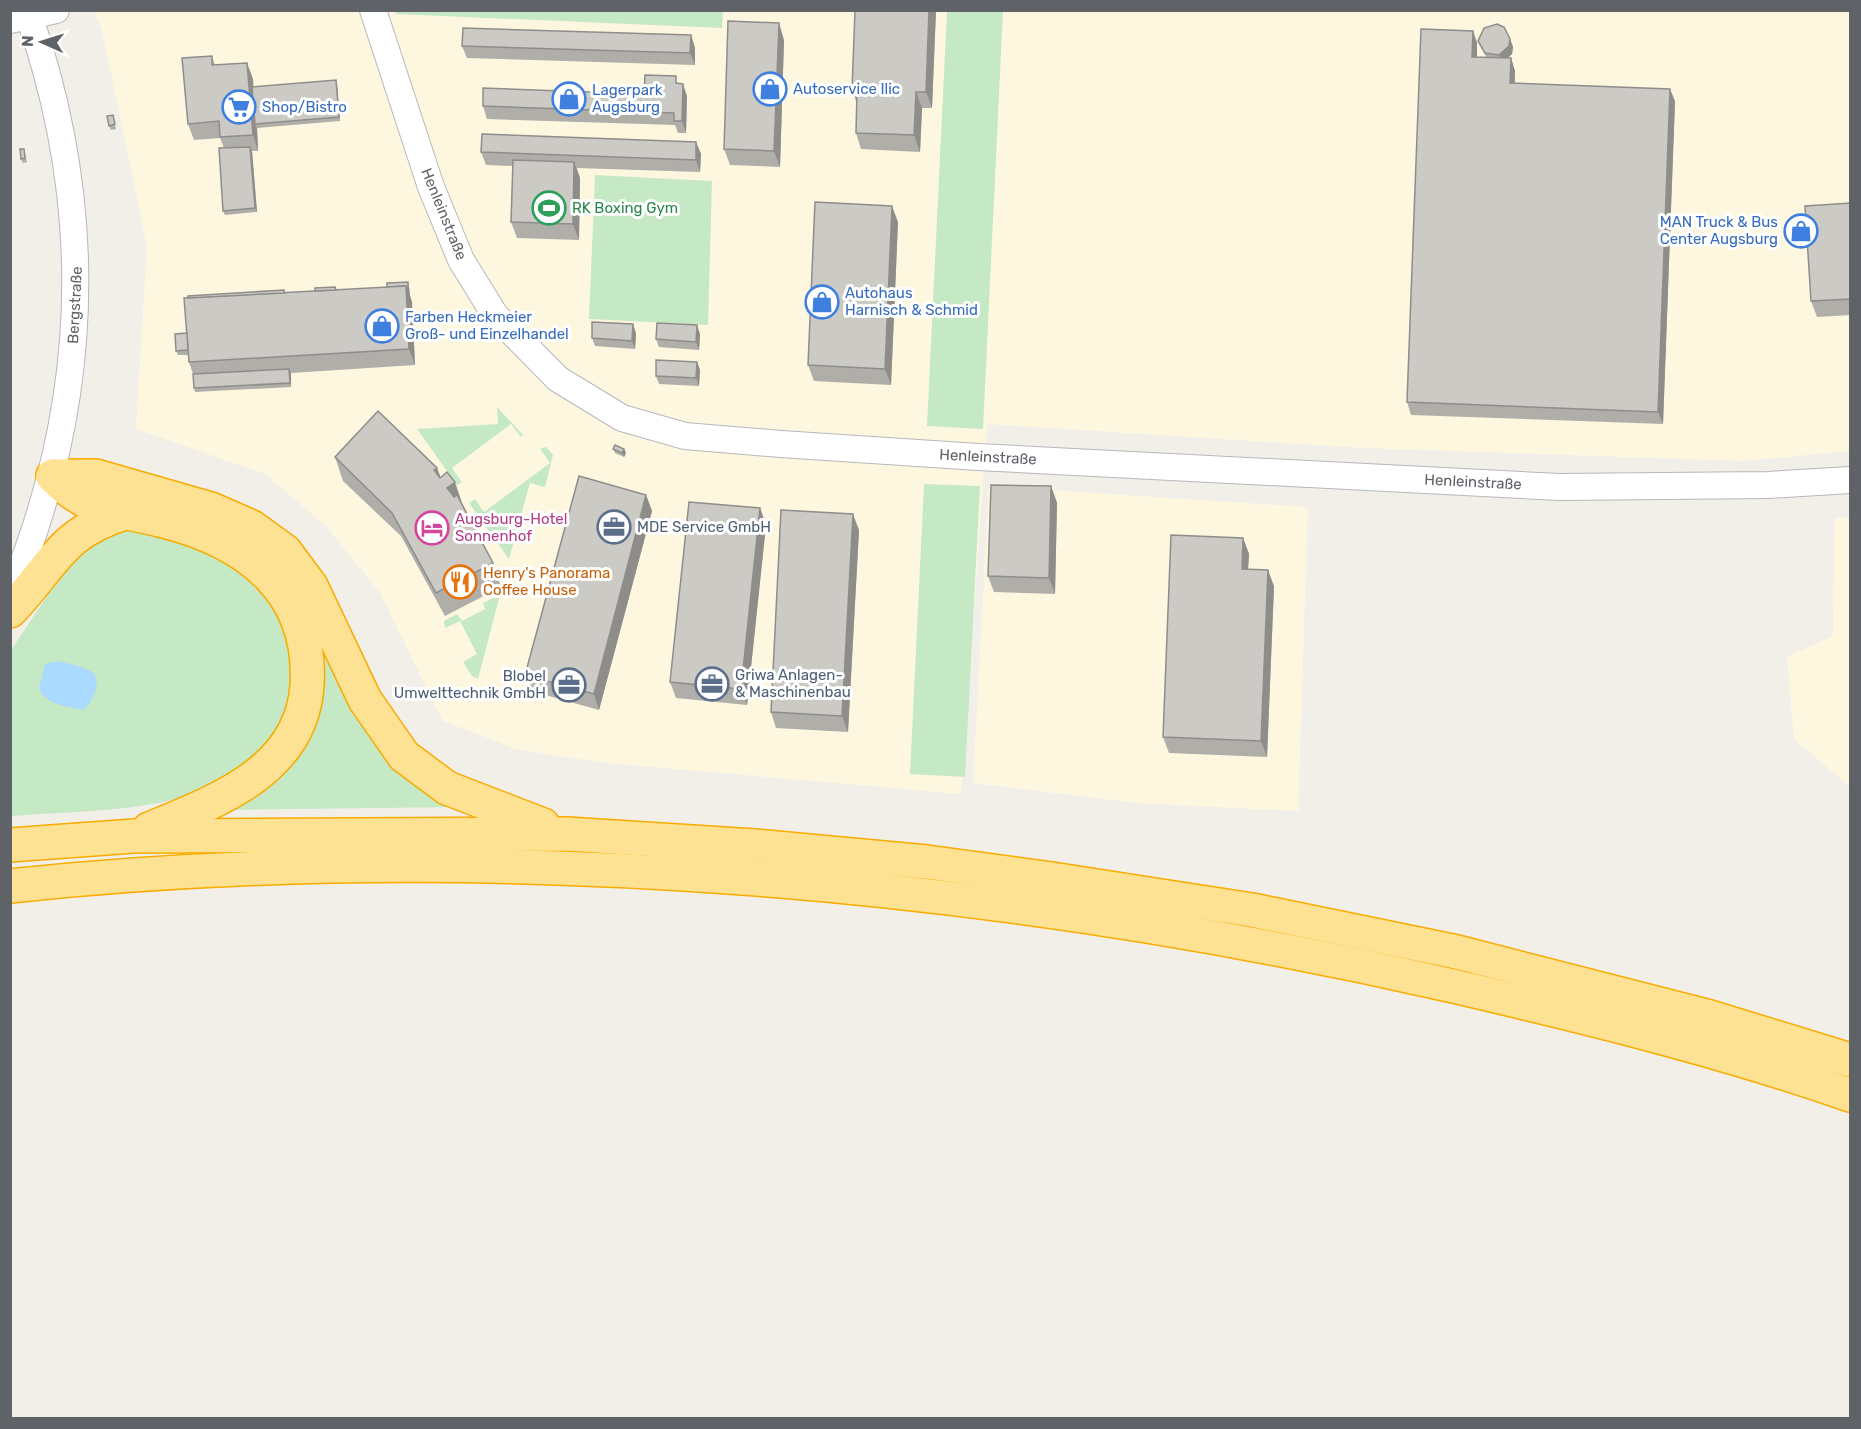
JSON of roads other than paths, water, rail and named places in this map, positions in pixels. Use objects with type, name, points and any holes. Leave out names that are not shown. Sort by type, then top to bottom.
[{"type":"highway","points":[[52,476],[70,494],[88,504],[198,530],[242,551],[275,582],[289,601],[302,628],[308,662],[306,695],[298,725],[285,748],[267,768],[222,798],[134,836]]},
{"type":"highway","points":[[52,476],[96,476],[211,508],[252,527],[285,551],[311,586],[364,700],[404,756],[447,788],[567,834]]},
{"type":"highway","points":[[10,611],[63,546],[89,527],[125,513]]},
{"type":"highway","points":[[10,845],[134,836],[567,834],[755,846],[927,862],[1064,880],[1252,910],[1548,974],[1710,1017],[1851,1060]]},
{"type":"highway","points":[[10,886],[272,868],[456,866],[692,876],[925,895],[1220,938],[1380,969],[1541,1006],[1700,1048],[1851,1095]]},
{"type":"street","points":[[22,16],[56,10]]},
{"type":"street","name":"Henleinstraße","points":[[373,10],[431,187],[461,260],[495,315],[558,379],[622,418],[685,436],[781,444],[978,457],[1560,488],[1851,480]]},
{"type":"street","name":"Bergstraße","points":[[10,596],[28,553],[52,476],[67,400],[76,316],[77,258],[71,186],[56,109],[22,16]]},
{"type":"water","points":[[59,661],[85,668],[95,676],[95,692],[83,710],[52,702],[39,689],[45,664]]},
{"type":"place","name":"Autoservice Ilic","points":[[770,89]]},
{"type":"place","name":"Lagerpark Augsburg","points":[[569,99]]},
{"type":"place","name":"Shop/Bistro","points":[[239,107]]},
{"type":"place","name":"RK Boxing Gym","points":[[549,208]]},
{"type":"place","name":"MAN Truck & Bus Center Augsburg","points":[[1801,231]]},
{"type":"place","name":"Autohaus Harnisch & Schmid","points":[[822,302]]},
{"type":"place","name":"Farben Heckmeier Groß- und Einzelhandel","points":[[382,326]]},
{"type":"place","name":"MDE Service GmbH","points":[[614,527]]},
{"type":"place","name":"Augsburg-Hotel Sonnenhof","points":[[432,528]]},
{"type":"place","name":"Henry's Panorama Coffee House","points":[[460,582]]},
{"type":"place","name":"Griwa Anlagen- & Maschinenbau","points":[[712,684]]},
{"type":"place","name":"Blobel Umwelttechnik GmbH","points":[[569,685]]}]
